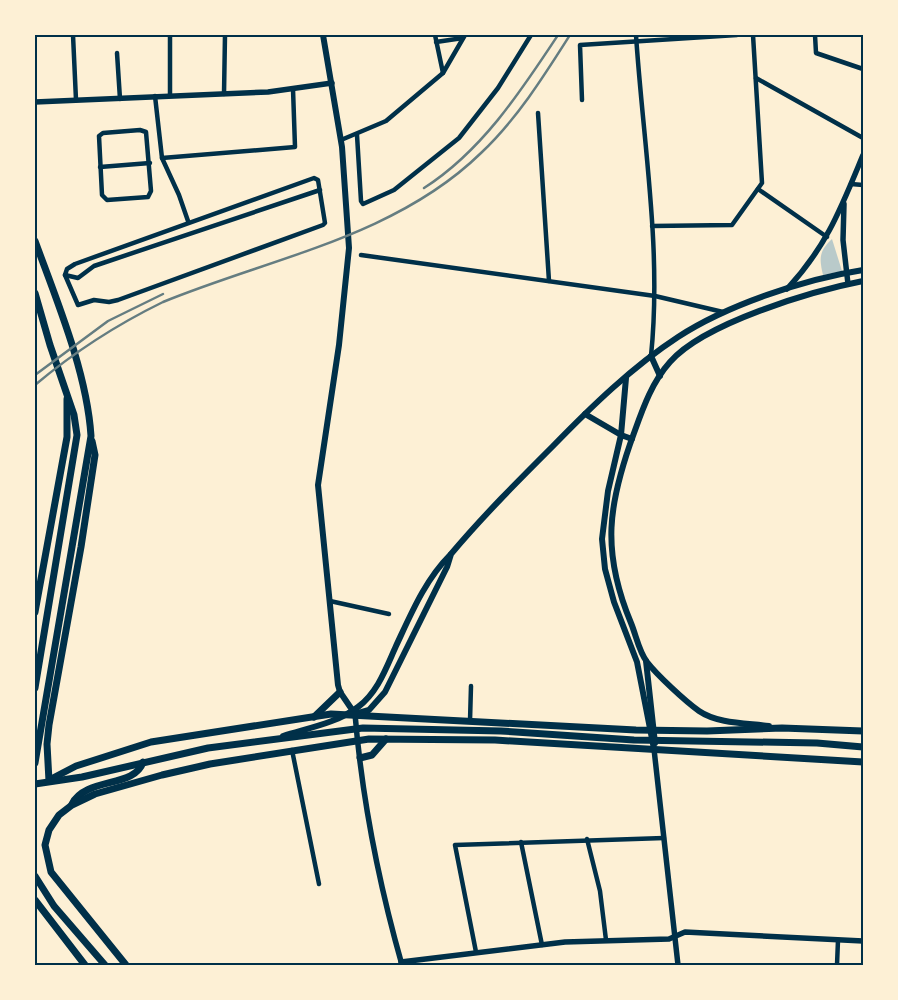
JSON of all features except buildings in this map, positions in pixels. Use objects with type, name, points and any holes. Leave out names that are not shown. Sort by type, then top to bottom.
[{"type":"main road","points":[[323,35],[341,140],[349,258],[340,344],[318,485],[340,692],[355,714]]},
{"type":"main road","points":[[35,241],[59,307],[89,407],[91,436],[95,455],[81,547],[49,725],[47,744],[49,781]]},
{"type":"main road","points":[[281,737],[342,716],[366,699],[382,678],[410,616],[434,570],[451,554],[501,498],[586,414],[651,356],[678,337],[723,312],[786,290],[863,270]]},
{"type":"main road","points":[[654,750],[646,661],[620,598],[612,561],[613,505],[617,482],[647,399],[670,362],[683,350],[734,322],[848,284],[863,281]]},
{"type":"main road","points":[[35,293],[50,345],[67,391],[74,415],[77,435],[35,688]]},
{"type":"main road","points":[[651,356],[660,376]]},
{"type":"main road","points":[[626,378],[621,435],[608,491],[602,539],[605,570],[614,602],[637,662],[652,730]]},
{"type":"main road","points":[[35,612],[67,438],[67,391]]},
{"type":"main road","points":[[586,414],[621,435],[632,439]]},
{"type":"main road","points":[[35,763],[91,436]]},
{"type":"main road","points":[[355,714],[369,710],[385,692],[447,567],[451,554]]},
{"type":"main road","points":[[637,662],[646,661],[699,711],[709,716],[782,728]]},
{"type":"main road","points":[[314,717],[340,692]]},
{"type":"main road","points":[[49,781],[76,766],[151,742],[314,717],[355,714],[652,730],[708,731],[782,728],[863,731]]},
{"type":"main road","points":[[37,784],[82,777],[143,762],[281,737],[334,730],[395,728],[501,731],[634,740],[817,743],[863,746]]},
{"type":"main road","points":[[360,758],[372,755],[386,739]]},
{"type":"main road","points":[[72,805],[95,794],[162,775],[292,750],[386,739],[495,740],[863,762]]},
{"type":"main road","points":[[126,965],[63,890],[51,872],[46,845],[49,830],[59,815],[72,805],[84,791],[135,774],[143,762]]},
{"type":"main road","points":[[35,876],[54,906],[106,965]]},
{"type":"main road","points":[[35,900],[85,965]]},
{"type":"street","points":[[72,35],[76,100]]},
{"type":"street","points":[[170,35],[170,95]]},
{"type":"street","points":[[224,94],[225,35]]},
{"type":"street","points":[[435,35],[443,73]]},
{"type":"street","points":[[357,135],[361,201],[363,204],[394,190],[459,138],[498,88],[531,35]]},
{"type":"street","points":[[636,35],[652,226],[655,296],[651,356]]},
{"type":"street","points":[[582,100],[580,45],[737,35]]},
{"type":"street","points":[[652,226],[732,225],[762,183],[753,35]]},
{"type":"street","points":[[815,35],[816,53],[863,69]]},
{"type":"street","points":[[436,42],[464,37]]},
{"type":"street","points":[[341,140],[357,135],[386,120],[443,73],[464,37]]},
{"type":"street","points":[[117,53],[120,99]]},
{"type":"street","points":[[756,78],[863,138]]},
{"type":"street","points":[[35,102],[224,94],[293,89],[332,83]]},
{"type":"street","points":[[162,158],[295,147],[293,89]]},
{"type":"street","points":[[155,96],[162,158],[179,195],[188,222]]},
{"type":"street","points":[[538,113],[550,281]]},
{"type":"street","points":[[140,130],[146,132],[150,163],[151,191],[148,197],[107,200],[102,195],[99,136],[103,133],[140,130]]},
{"type":"street","points":[[149,148],[161,148]]},
{"type":"street","points":[[786,290],[809,266],[827,237],[863,155]]},
{"type":"street","points":[[100,167],[150,163]]},
{"type":"street","points":[[314,178],[318,180],[326,223],[118,300],[109,302],[94,300],[78,304],[65,274],[67,269],[74,264],[188,222],[314,178]]},
{"type":"street","points":[[851,184],[863,185]]},
{"type":"street","points":[[65,274],[78,278],[80,275],[86,275],[94,266],[320,190]]},
{"type":"street","points":[[758,190],[827,237]]},
{"type":"street","points":[[844,202],[843,240],[848,284]]},
{"type":"street","points":[[361,255],[655,296],[723,312]]},
{"type":"street","points":[[330,601],[389,614]]},
{"type":"street","points":[[470,721],[471,686]]},
{"type":"street","points":[[355,714],[360,758],[386,901],[402,964],[542,944],[669,939],[685,932],[863,941]]},
{"type":"street","points":[[292,750],[319,884]]},
{"type":"street","points":[[654,750],[678,965]]},
{"type":"street","points":[[476,952],[455,845],[588,839],[664,838]]},
{"type":"street","points":[[588,839],[600,891],[606,940]]},
{"type":"street","points":[[521,842],[542,944]]},
{"type":"street","points":[[837,965],[838,940]]},
{"type":"shaded area","points":[[832,239],[842,271],[823,275],[821,264],[822,251]]},
{"type":"railway","points":[[424,188],[464,156],[499,119],[558,35]]},
{"type":"railway","points":[[35,385],[96,340],[163,302],[288,258],[371,225],[410,206],[447,182],[481,153],[518,112],[570,35]]},
{"type":"railway","points":[[35,375],[108,321],[163,294]]}]
